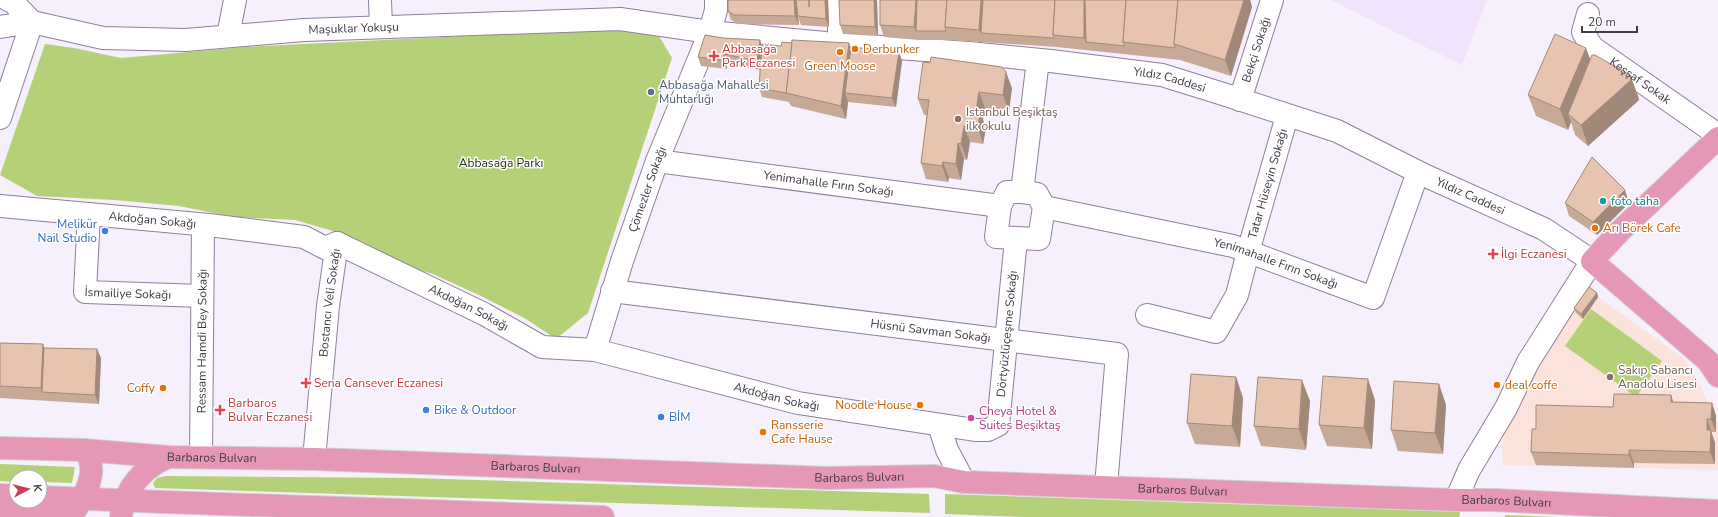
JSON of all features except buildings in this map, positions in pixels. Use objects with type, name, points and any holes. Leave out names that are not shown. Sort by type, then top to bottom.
[{"type":"main road","points":[[1592,261],[1620,231],[1718,137]]},
{"type":"main road","name":"Yıldız Caddesi","points":[[1592,261],[1715,367]]},
{"type":"main road","name":"Barbaros Bulvarı","points":[[0,448],[84,450],[168,457],[314,459],[827,478],[934,476],[964,482],[1456,500],[1493,500],[1718,511]]},
{"type":"main road","points":[[0,513],[74,512],[81,499],[92,469],[90,460],[84,450]]},
{"type":"main road","points":[[123,509],[142,472],[154,463],[168,457]]},
{"type":"main road","points":[[48,497],[81,499],[123,509],[164,502],[604,517]]},
{"type":"main road","points":[[1456,500],[1474,517]]},
{"type":"main road","points":[[144,517],[164,502]]},
{"type":"street","points":[[10,0],[32,22]]},
{"type":"street","points":[[228,36],[235,0]]},
{"type":"street","points":[[380,0],[381,27]]},
{"type":"street","name":"Çömezler Sokağı","points":[[595,350],[612,291],[657,161],[710,32],[716,10],[716,0]]},
{"type":"street","points":[[839,0],[839,44]]},
{"type":"street","name":"Bekçi Sokağı","points":[[1240,100],[1272,0]]},
{"type":"street","name":"Keşşaf Sokak","points":[[1588,14],[1583,32],[1592,47],[1718,137]]},
{"type":"street","name":"Maşuklar Yokuşu","points":[[32,22],[103,38],[186,40],[304,30],[620,18],[710,32]]},
{"type":"street","points":[[0,27],[32,22]]},
{"type":"street","points":[[0,118],[32,22]]},
{"type":"street","name":"Yıldız Caddesi","points":[[710,32],[839,44],[969,53],[1162,75],[1337,131],[1418,172],[1544,229],[1592,261]]},
{"type":"street","points":[[1022,192],[1038,60]]},
{"type":"street","name":"Tatar Hüseyin Sokağı","points":[[1147,315],[1216,332],[1237,295],[1287,116]]},
{"type":"street","name":"Yenimahalle Fırın Sokağı","points":[[657,161],[1000,206]]},
{"type":"street","name":"Yenimahalle Fırın Sokağı","points":[[1044,207],[1233,246],[1374,298],[1418,172]]},
{"type":"street","points":[[1007,192],[1022,192],[1037,194],[1044,207],[1039,239],[996,237],[1000,206],[1007,192]]},
{"type":"street","name":"Akdoğan Sokağı","points":[[0,206],[203,225],[304,237],[325,248],[336,243],[484,314],[542,347],[595,350],[798,402],[905,418],[939,425]]},
{"type":"street","name":"İsmailiye Sokağı","points":[[89,214],[84,292],[202,296]]},
{"type":"street","name":"Ressam Hamdi Bey Sokağı","points":[[201,457],[203,225]]},
{"type":"street","name":"Dörtyüzlüçeşme Sokağı","points":[[939,425],[988,430],[998,425],[1016,239]]},
{"type":"street","name":"Bostancı Veli Sokağı","points":[[314,459],[328,306],[336,243]]},
{"type":"street","points":[[1456,500],[1469,470],[1506,408],[1528,362],[1592,261]]},
{"type":"street","name":"Hüsnü Savman Sokağı","points":[[612,291],[1117,354],[1106,486]]},
{"type":"street","points":[[939,425],[947,450],[964,482]]},
{"type":"shaded area","points":[[1331,0],[1487,0],[1462,65]]},
{"type":"shaded area","name":"Sakıp Sabancı Anadolu Lisesi","points":[[1586,288],[1683,358],[1698,381],[1718,426],[1718,470],[1503,465],[1502,443],[1525,373]]},
{"type":"green space","name":"Abbasağa Parkı","points":[[622,28],[659,36],[672,58],[588,313],[556,339],[526,319],[481,296],[433,274],[382,259],[333,231],[295,220],[234,217],[179,206],[115,200],[37,196],[0,175],[45,44],[74,48],[121,58],[245,47]]},
{"type":"green space","points":[[1591,309],[1662,361],[1636,397],[1565,346]]},
{"type":"green space","points":[[0,464],[75,467],[72,483],[48,482],[48,469],[8,469],[8,482],[0,481]]},
{"type":"green space","points":[[166,476],[411,478],[929,494],[930,513],[155,488],[153,483],[157,478]]},
{"type":"green space","points":[[945,494],[1460,512],[1459,517],[1026,517],[945,514]]},
{"type":"green space","points":[[1505,515],[1561,517],[1505,517]]},
{"type":"place","name":"Derbunker","points":[[855,49]]},
{"type":"place","name":"Green Moose","points":[[840,52]]},
{"type":"place","name":"Abbasağa Park Eczanesi","points":[[714,56]]},
{"type":"place","name":"Abbasağa Mahallesi Muhtarlığı","points":[[651,92]]},
{"type":"place","name":"Istanbul Beşiktaş ilk okulu","points":[[958,119]]},
{"type":"place","name":"foto taha","points":[[1603,201]]},
{"type":"place","name":"Arı Börek Cafe","points":[[1595,228]]},
{"type":"place","name":"Melikür Nail Studio","points":[[105,231]]},
{"type":"place","name":"İlgi Eczanesi","points":[[1493,254]]},
{"type":"place","name":"Sakıp Sabancı Anadolu Lisesi","points":[[1610,377]]},
{"type":"place","name":"Sena Cansever Eczanesi","points":[[306,383]]},
{"type":"place","name":"deal coffe","points":[[1497,385]]},
{"type":"place","name":"Coffy","points":[[163,388]]},
{"type":"place","name":"Noodle House","points":[[920,405]]},
{"type":"place","name":"Barbaros Bulvar Eczanesi","points":[[220,410]]},
{"type":"place","name":"Bike & Outdoor","points":[[426,410]]},
{"type":"place","name":"BİM","points":[[661,417]]},
{"type":"place","name":"Cheya Hotel & Suites Beşiktaş","points":[[971,418]]},
{"type":"place","name":"Ransserie Cafe Hause","points":[[763,432]]}]
